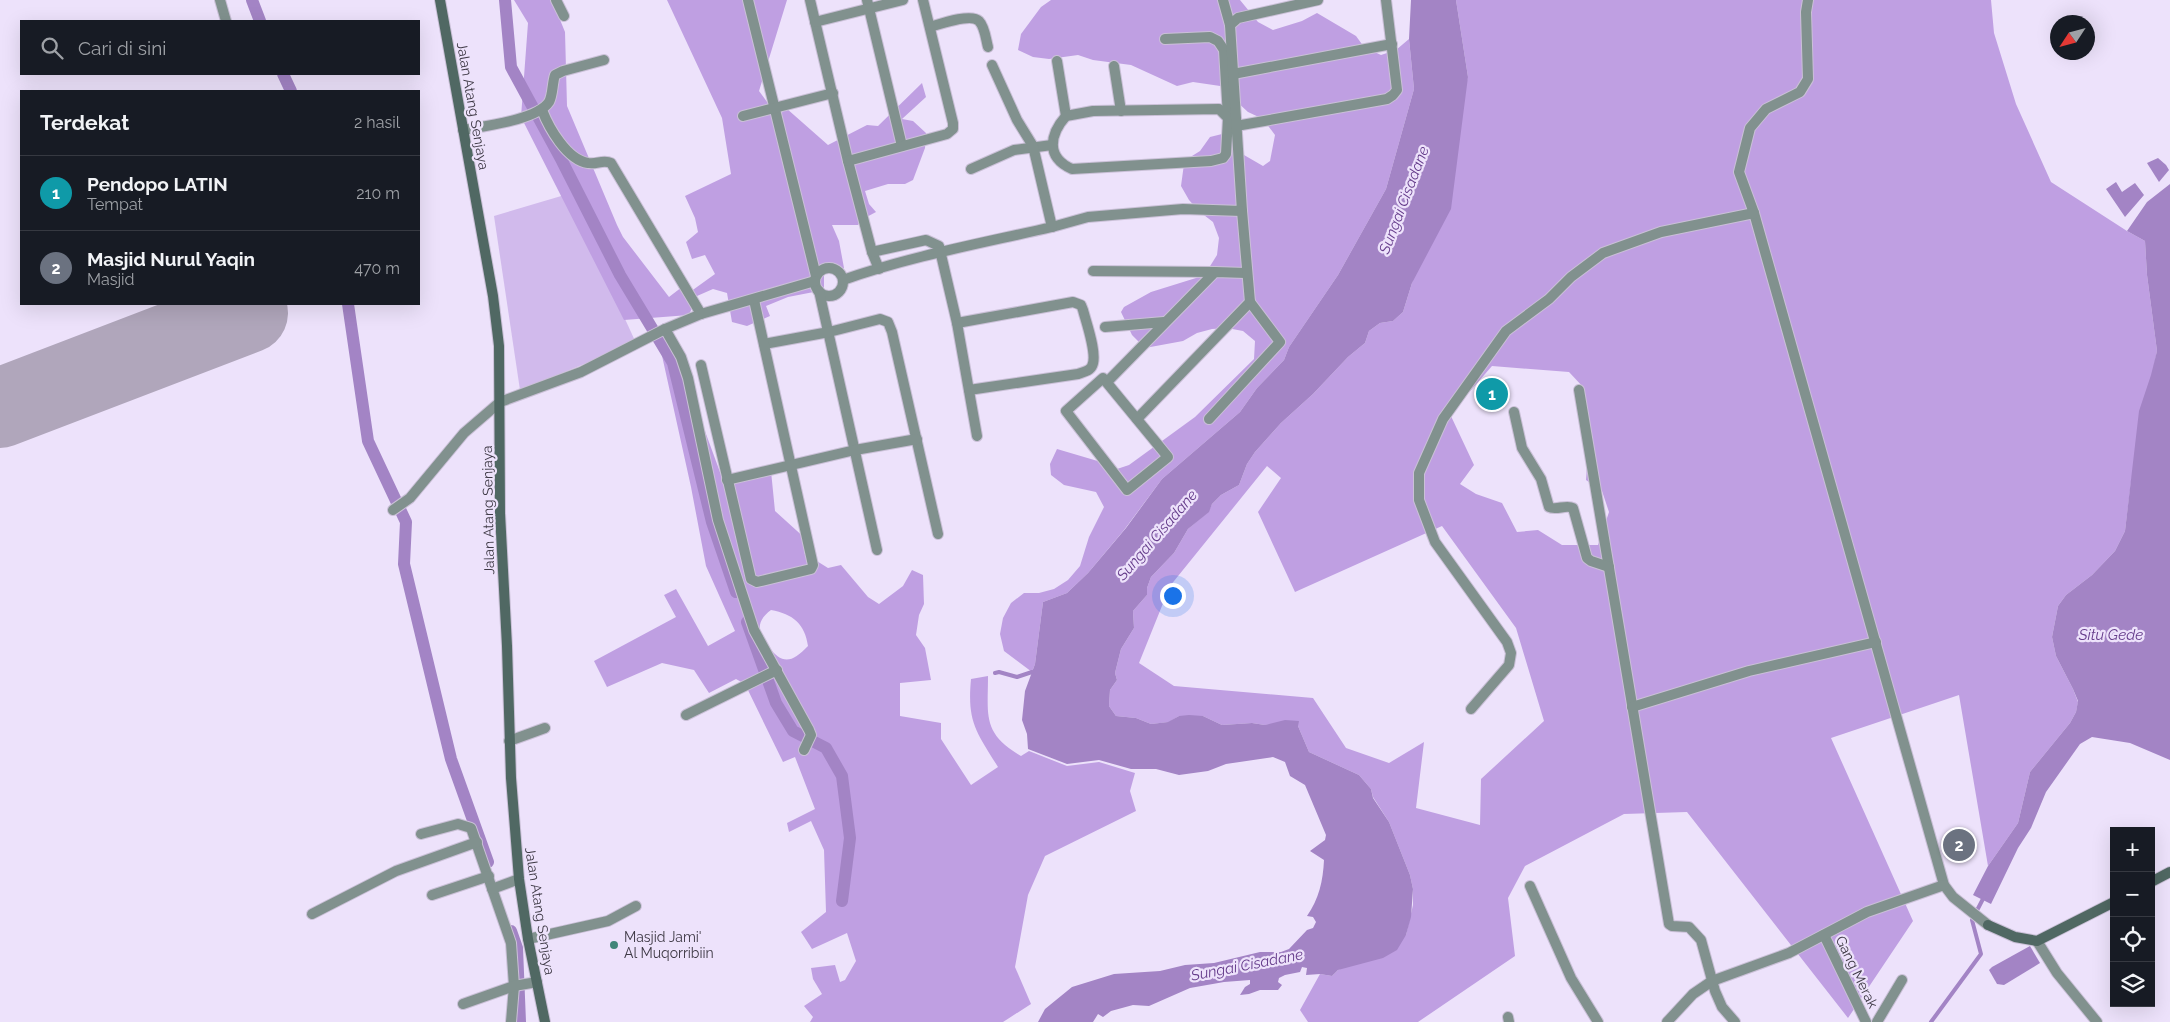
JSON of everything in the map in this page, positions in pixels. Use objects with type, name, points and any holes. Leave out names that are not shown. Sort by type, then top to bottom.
[{"type":"main road","name":"Jalan Atang Senjaya","points":[[440,0],[493,296],[499,346],[500,513],[507,646],[509,741],[519,879],[535,982],[545,1022]]},
{"type":"main road","points":[[2155,880],[2170,872]]},
{"type":"main road","points":[[1988,925],[2015,937],[2038,941],[2110,904]]},
{"type":"street","points":[[220,0],[226,20]]},
{"type":"street","points":[[556,0],[564,16]]},
{"type":"street","points":[[748,0],[829,332],[877,550]]},
{"type":"street","points":[[810,0],[848,162],[872,252],[879,270]]},
{"type":"street","points":[[815,22],[868,4],[903,0]]},
{"type":"street","points":[[848,162],[947,134],[953,130],[953,123],[923,0]]},
{"type":"street","points":[[1209,419],[1280,342],[1250,302],[1246,273],[1230,24],[1223,0]]},
{"type":"street","points":[[1230,24],[1238,18],[1318,0]]},
{"type":"street","points":[[1236,126],[1386,99],[1397,90],[1386,0]]},
{"type":"street","points":[[1808,0],[1806,12],[1808,79],[1800,92],[1766,109],[1750,128],[1739,172],[1754,213],[1944,885],[1953,897],[1988,925]]},
{"type":"street","points":[[868,4],[902,146]]},
{"type":"street","points":[[930,27],[963,19],[975,19],[981,23],[988,47]]},
{"type":"street","points":[[1057,61],[1066,116],[1054,134],[1052,145],[1064,165],[1072,169],[1212,161],[1223,158],[1226,154],[1228,118],[1224,50],[1218,41],[1210,37],[1164,39]]},
{"type":"street","points":[[1233,74],[1392,44]]},
{"type":"street","points":[[463,130],[508,121],[540,111],[550,100],[555,76],[563,71],[604,60]]},
{"type":"street","points":[[992,65],[1017,120],[1034,146],[1052,227]]},
{"type":"street","points":[[1114,66],[1121,111]]},
{"type":"street","points":[[743,116],[833,93]]},
{"type":"street","points":[[1066,116],[1093,111],[1219,109],[1228,118]]},
{"type":"street","points":[[540,111],[552,133],[580,160],[591,164],[607,161],[611,163],[701,314]]},
{"type":"street","points":[[971,170],[1014,150],[1052,145]]},
{"type":"street","points":[[844,280],[940,252],[1088,217],[1183,209],[1242,211]]},
{"type":"street","points":[[1470,709],[1509,664],[1511,653],[1506,642],[1435,542],[1418,500],[1419,473],[1443,419],[1506,331],[1549,299],[1571,277],[1603,253],[1661,232],[1754,213]]},
{"type":"street","points":[[872,252],[926,240],[939,246],[957,323],[977,436]]},
{"type":"street","points":[[816,279],[819,271],[830,267],[839,272],[844,280],[842,288],[834,295],[827,295],[819,291]]},
{"type":"street","points":[[1093,271],[1246,273]]},
{"type":"street","points":[[1107,382],[1215,272]]},
{"type":"street","points":[[393,510],[406,501],[464,433],[500,402],[581,372],[663,330],[701,314],[754,300],[816,279]]},
{"type":"street","points":[[701,365],[751,578],[757,582],[811,569],[813,566],[805,521],[754,300]]},
{"type":"street","points":[[957,323],[1074,302],[1081,305],[1083,310],[1093,352],[1093,365],[1078,374],[969,390]]},
{"type":"street","points":[[1136,419],[1250,302]]},
{"type":"street","points":[[764,344],[829,332],[880,319],[888,322],[892,332],[938,534]]},
{"type":"street","points":[[1105,327],[1164,322]]},
{"type":"street","points":[[663,330],[681,357],[688,378],[715,506],[755,634],[811,735],[804,750]]},
{"type":"street","points":[[1103,378],[1107,382],[1168,457],[1127,490],[1066,411],[1103,378]]},
{"type":"street","points":[[1579,390],[1669,924],[1672,926],[1689,927],[1701,940],[1712,982],[1722,1007],[1735,1022]]},
{"type":"street","points":[[1514,412],[1522,448],[1541,479],[1549,507],[1552,509],[1570,506],[1573,508],[1587,558],[1591,562],[1609,567]]},
{"type":"street","points":[[727,480],[791,467],[854,450],[917,439]]},
{"type":"street","points":[[1632,707],[1749,671],[1876,642]]},
{"type":"street","points":[[686,715],[776,672]]},
{"type":"street","points":[[509,741],[545,728]]},
{"type":"street","points":[[421,834],[458,824],[472,828],[510,943],[516,986],[511,1022]]},
{"type":"street","points":[[312,914],[396,872],[477,842]]},
{"type":"street","points":[[432,895],[489,876]]},
{"type":"street","points":[[493,888],[519,879]]},
{"type":"street","points":[[1667,1022],[1693,994],[1712,982],[1789,953],[1867,912],[1944,885]]},
{"type":"street","points":[[1530,886],[1571,978],[1598,1022]]},
{"type":"street","points":[[528,939],[608,921],[636,906]]},
{"type":"street","name":"Gang Merak","points":[[1824,935],[1866,1022]]},
{"type":"street","points":[[2038,941],[2058,973],[2097,1022]]},
{"type":"street","points":[[1877,1022],[1902,980]]},
{"type":"street","points":[[463,1004],[516,986],[535,982]]},
{"type":"shaded area","points":[[514,0],[552,0],[565,32],[567,106],[623,237],[669,297],[682,287],[690,292],[715,274],[705,255],[692,259],[686,242],[698,232],[695,218],[685,196],[731,174],[722,118],[667,0],[787,0],[759,91],[778,117],[786,108],[828,145],[867,125],[878,126],[922,83],[926,97],[902,119],[913,121],[926,133],[925,148],[913,180],[905,184],[888,184],[865,191],[869,204],[876,212],[861,220],[858,225],[832,225],[839,241],[844,268],[824,274],[824,290],[788,297],[766,306],[770,316],[747,326],[732,322],[727,293],[713,289],[697,296],[689,315],[624,320],[521,117],[528,23]]},
{"type":"shaded area","points":[[1051,0],[1240,0],[1258,22],[1273,30],[1302,21],[1317,13],[1356,36],[1364,47],[1381,55],[1396,50],[1409,39],[1414,89],[1386,189],[1338,275],[1289,347],[1284,360],[1257,388],[1240,412],[1162,479],[1124,530],[1088,573],[1067,593],[1043,602],[1035,664],[1032,672],[1004,651],[1000,634],[1003,618],[1011,603],[1024,593],[1039,593],[1054,589],[1068,580],[1080,566],[1089,537],[1104,507],[1096,492],[1064,485],[1051,475],[1050,464],[1057,449],[1101,462],[1114,470],[1129,465],[1195,417],[1254,359],[1255,341],[1243,331],[1227,328],[1212,329],[1197,333],[1183,341],[1145,348],[1132,335],[1121,312],[1124,307],[1151,292],[1196,278],[1207,271],[1217,255],[1219,238],[1213,222],[1189,200],[1181,186],[1184,164],[1200,151],[1210,137],[1226,133],[1237,141],[1244,155],[1263,166],[1270,161],[1275,135],[1263,119],[1248,112],[1236,101],[1227,87],[1193,82],[1177,86],[1131,65],[1093,60],[1078,55],[1049,59],[1033,57],[1018,50],[1021,34],[1041,7]]},
{"type":"shaded area","points":[[1456,0],[1991,0],[1994,33],[2016,104],[2051,182],[2145,241],[2147,275],[2157,351],[2131,482],[2125,531],[2115,551],[2092,575],[2066,595],[2058,606],[2052,637],[2056,656],[2078,702],[2076,712],[2070,723],[2030,772],[2018,823],[1988,866],[1959,695],[1831,738],[1913,921],[1848,1018],[1687,812],[1624,814],[1525,866],[1508,898],[1515,956],[1418,1022],[1308,1022],[1300,1010],[1320,974],[1332,976],[1338,970],[1406,935],[1413,905],[1413,889],[1410,875],[1389,822],[1373,797],[1371,789],[1359,775],[1309,752],[1298,722],[1265,725],[1252,723],[1222,725],[1203,716],[1179,716],[1169,722],[1151,724],[1136,718],[1116,716],[1109,706],[1110,690],[1117,680],[1115,673],[1121,649],[1134,628],[1133,611],[1147,595],[1147,588],[1151,577],[1174,553],[1188,529],[1208,512],[1212,504],[1221,495],[1239,485],[1247,464],[1255,452],[1281,423],[1313,394],[1348,357],[1365,343],[1369,331],[1380,323],[1393,321],[1403,312],[1468,77]],"holes":[[[1492,366],[1569,372],[1584,388],[1590,424],[1586,480],[1602,491],[1609,512],[1598,545],[1562,545],[1538,530],[1517,532],[1502,503],[1476,494],[1460,484],[1474,465],[1450,414]],[[1267,466],[1281,478],[1258,512],[1295,592],[1442,526],[1516,628],[1544,721],[1481,779],[1480,825],[1416,808],[1424,742],[1389,763],[1346,748],[1313,698],[1174,686],[1139,663],[1170,586]]]},
{"type":"shaded area","points":[[568,194],[636,343],[520,390],[494,216]]},
{"type":"shaded area","points":[[657,333],[677,355],[724,483],[771,471],[775,511],[807,540],[804,553],[828,568],[841,565],[868,597],[879,604],[903,586],[912,570],[923,575],[924,604],[919,615],[916,635],[925,648],[931,680],[900,683],[900,716],[941,723],[941,739],[971,785],[998,767],[979,735],[970,706],[971,679],[988,676],[988,713],[990,722],[993,731],[1008,748],[1021,756],[1029,751],[1067,766],[1099,762],[1135,773],[1130,791],[1136,811],[1045,856],[1028,895],[1015,967],[1031,1004],[1003,1022],[810,1022],[813,1017],[804,1006],[822,994],[813,979],[811,968],[835,965],[840,982],[845,980],[856,961],[847,933],[812,949],[801,932],[826,912],[824,850],[811,821],[789,832],[787,823],[815,809],[795,757],[783,762],[745,684],[736,679],[709,693],[694,670],[662,663],[607,687],[594,661],[676,617],[664,595],[676,589],[708,646],[735,631],[706,566],[691,487]],"holes":[[[771,610],[797,621],[804,632],[808,646],[797,656],[787,660],[773,652],[764,641],[760,631],[761,623],[766,614]]]},
{"type":"water","name":"Sungai Cisadane","points":[[1411,0],[1456,0],[1468,77],[1451,209],[1412,283],[1403,312],[1393,321],[1380,323],[1369,331],[1365,343],[1348,357],[1313,394],[1281,423],[1255,452],[1247,464],[1239,485],[1221,495],[1212,504],[1209,512],[1188,529],[1174,553],[1151,577],[1147,588],[1147,595],[1133,611],[1134,628],[1121,649],[1115,673],[1117,680],[1110,690],[1109,706],[1116,716],[1136,718],[1151,724],[1168,722],[1179,716],[1189,715],[1203,716],[1222,725],[1252,723],[1265,725],[1285,720],[1299,721],[1298,726],[1309,752],[1359,775],[1371,789],[1373,798],[1389,822],[1410,875],[1413,889],[1411,917],[1406,935],[1397,950],[1383,958],[1338,970],[1332,976],[1320,974],[1306,975],[1307,968],[1302,967],[1300,972],[1279,978],[1278,982],[1282,985],[1278,990],[1260,990],[1240,995],[1245,987],[1250,984],[1250,980],[1224,982],[1190,988],[1149,1006],[1133,1005],[1111,1011],[1103,1017],[1098,1014],[1093,1022],[1038,1022],[1045,1009],[1072,987],[1114,974],[1160,971],[1185,965],[1214,963],[1260,952],[1281,952],[1289,949],[1307,930],[1313,928],[1316,922],[1313,917],[1307,916],[1320,890],[1324,860],[1310,851],[1325,840],[1326,835],[1305,785],[1290,776],[1285,762],[1273,757],[1226,764],[1208,771],[1179,775],[1156,769],[1131,769],[1099,760],[1067,764],[1028,749],[1027,734],[1022,720],[1025,691],[1035,664],[1043,602],[1067,593],[1088,573],[1126,528],[1162,479],[1240,412],[1257,388],[1284,360],[1289,347],[1338,275],[1386,189],[1414,89],[1409,39]]},
{"type":"water","points":[[2158,158],[2169,170],[2159,182],[2147,163]]},
{"type":"water","points":[[2116,182],[2122,192],[2135,183],[2144,195],[2125,217],[2106,189]]},
{"type":"water","name":"Situ Gede","points":[[2170,184],[2170,760],[2130,743],[2092,737],[2080,744],[2046,792],[2031,828],[2018,848],[1991,904],[1973,895],[1988,866],[2018,823],[2030,772],[2070,723],[2076,712],[2078,701],[2056,656],[2052,637],[2058,606],[2066,595],[2092,575],[2115,551],[2125,531],[2139,411],[2157,351],[2147,275],[2145,241],[2127,231],[2147,202]]},
{"type":"water","points":[[2030,946],[2040,963],[2004,985],[1997,984],[1989,970]]},
{"type":"waterway","points":[[252,0],[260,20]]},
{"type":"waterway","points":[[505,0],[511,67],[562,161],[620,275],[673,363],[712,522],[736,592]]},
{"type":"waterway","points":[[283,75],[291,90]]},
{"type":"waterway","points":[[348,305],[368,441],[406,522],[404,564],[451,759],[488,862]]},
{"type":"waterway","points":[[747,622],[776,703],[793,731],[826,748],[842,776],[850,838],[842,901]]},
{"type":"waterway","points":[[995,673],[999,672],[1017,677],[1032,672]]},
{"type":"waterway","points":[[1931,1022],[1981,954],[1972,920],[1985,895]]},
{"type":"waterway","points":[[511,931],[517,948],[520,1022]]},
{"type":"runway","points":[[0,408],[248,313]]},
{"type":"place","name":"Pendopo LATIN","points":[[1492,394]]},
{"type":"place","name":"Masjid Nurul Yaqin","points":[[1959,845]]},
{"type":"place","name":"Masjid Jami' Al Muqorribiin","points":[[614,945]]}]
